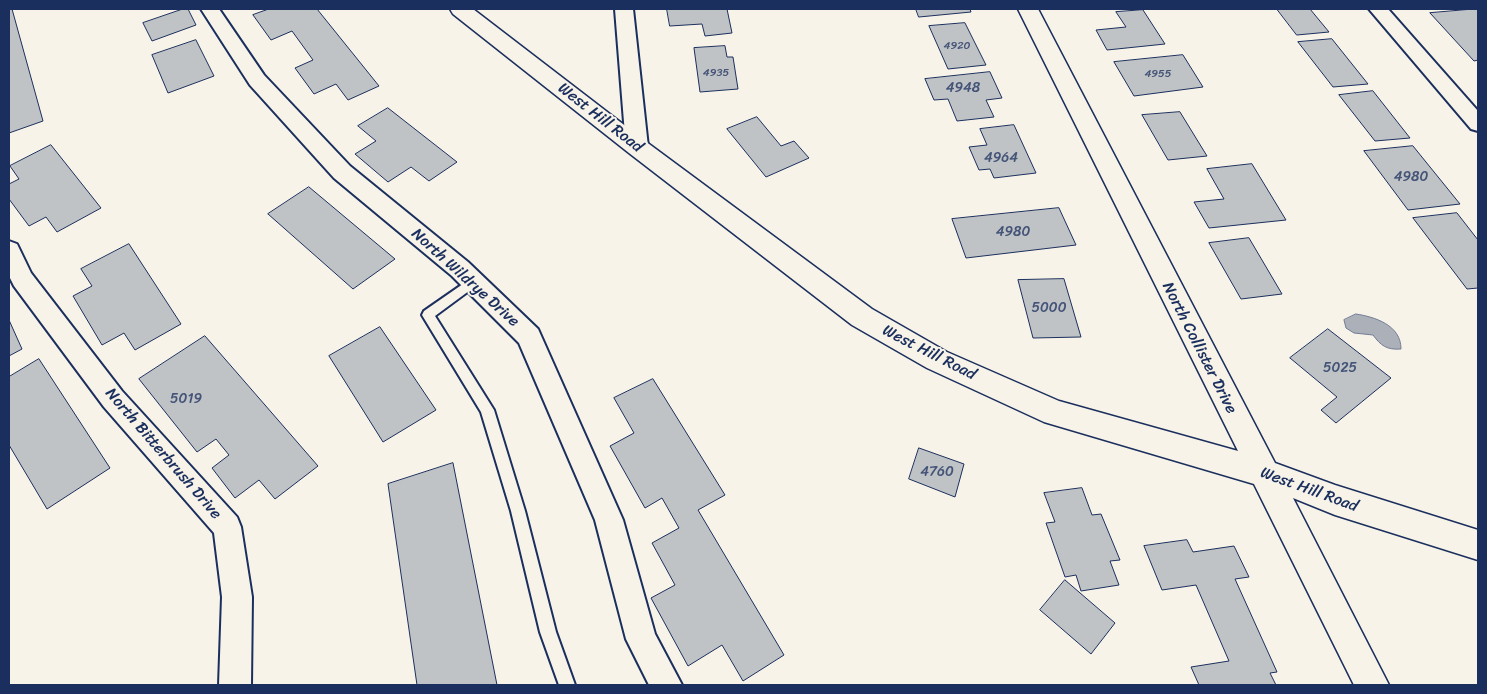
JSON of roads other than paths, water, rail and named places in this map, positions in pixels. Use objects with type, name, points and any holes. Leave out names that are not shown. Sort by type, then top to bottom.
[{"type":"street","name":"North Wildrye Drive","points":[[210,9],[257,80],[342,172],[460,269],[529,336],[608,520],[641,639],[666,685]]},
{"type":"street","name":"West Hill Road","points":[[460,9],[637,147],[862,317],[936,360],[1054,413],[1262,472],[1335,500],[1478,545]]},
{"type":"street","points":[[624,9],[637,147]]},
{"type":"street","name":"North Collister Drive","points":[[1028,9],[1372,685]]},
{"type":"street","points":[[1378,9],[1478,124]]},
{"type":"street","points":[[1457,99],[1478,97]]},
{"type":"street","name":"North Bitterbrush Drive","points":[[9,250],[22,279],[113,400],[227,527],[237,597],[235,685]]},
{"type":"lane","points":[[474,282],[428,315],[487,410],[518,511],[548,632],[567,685]]}]
